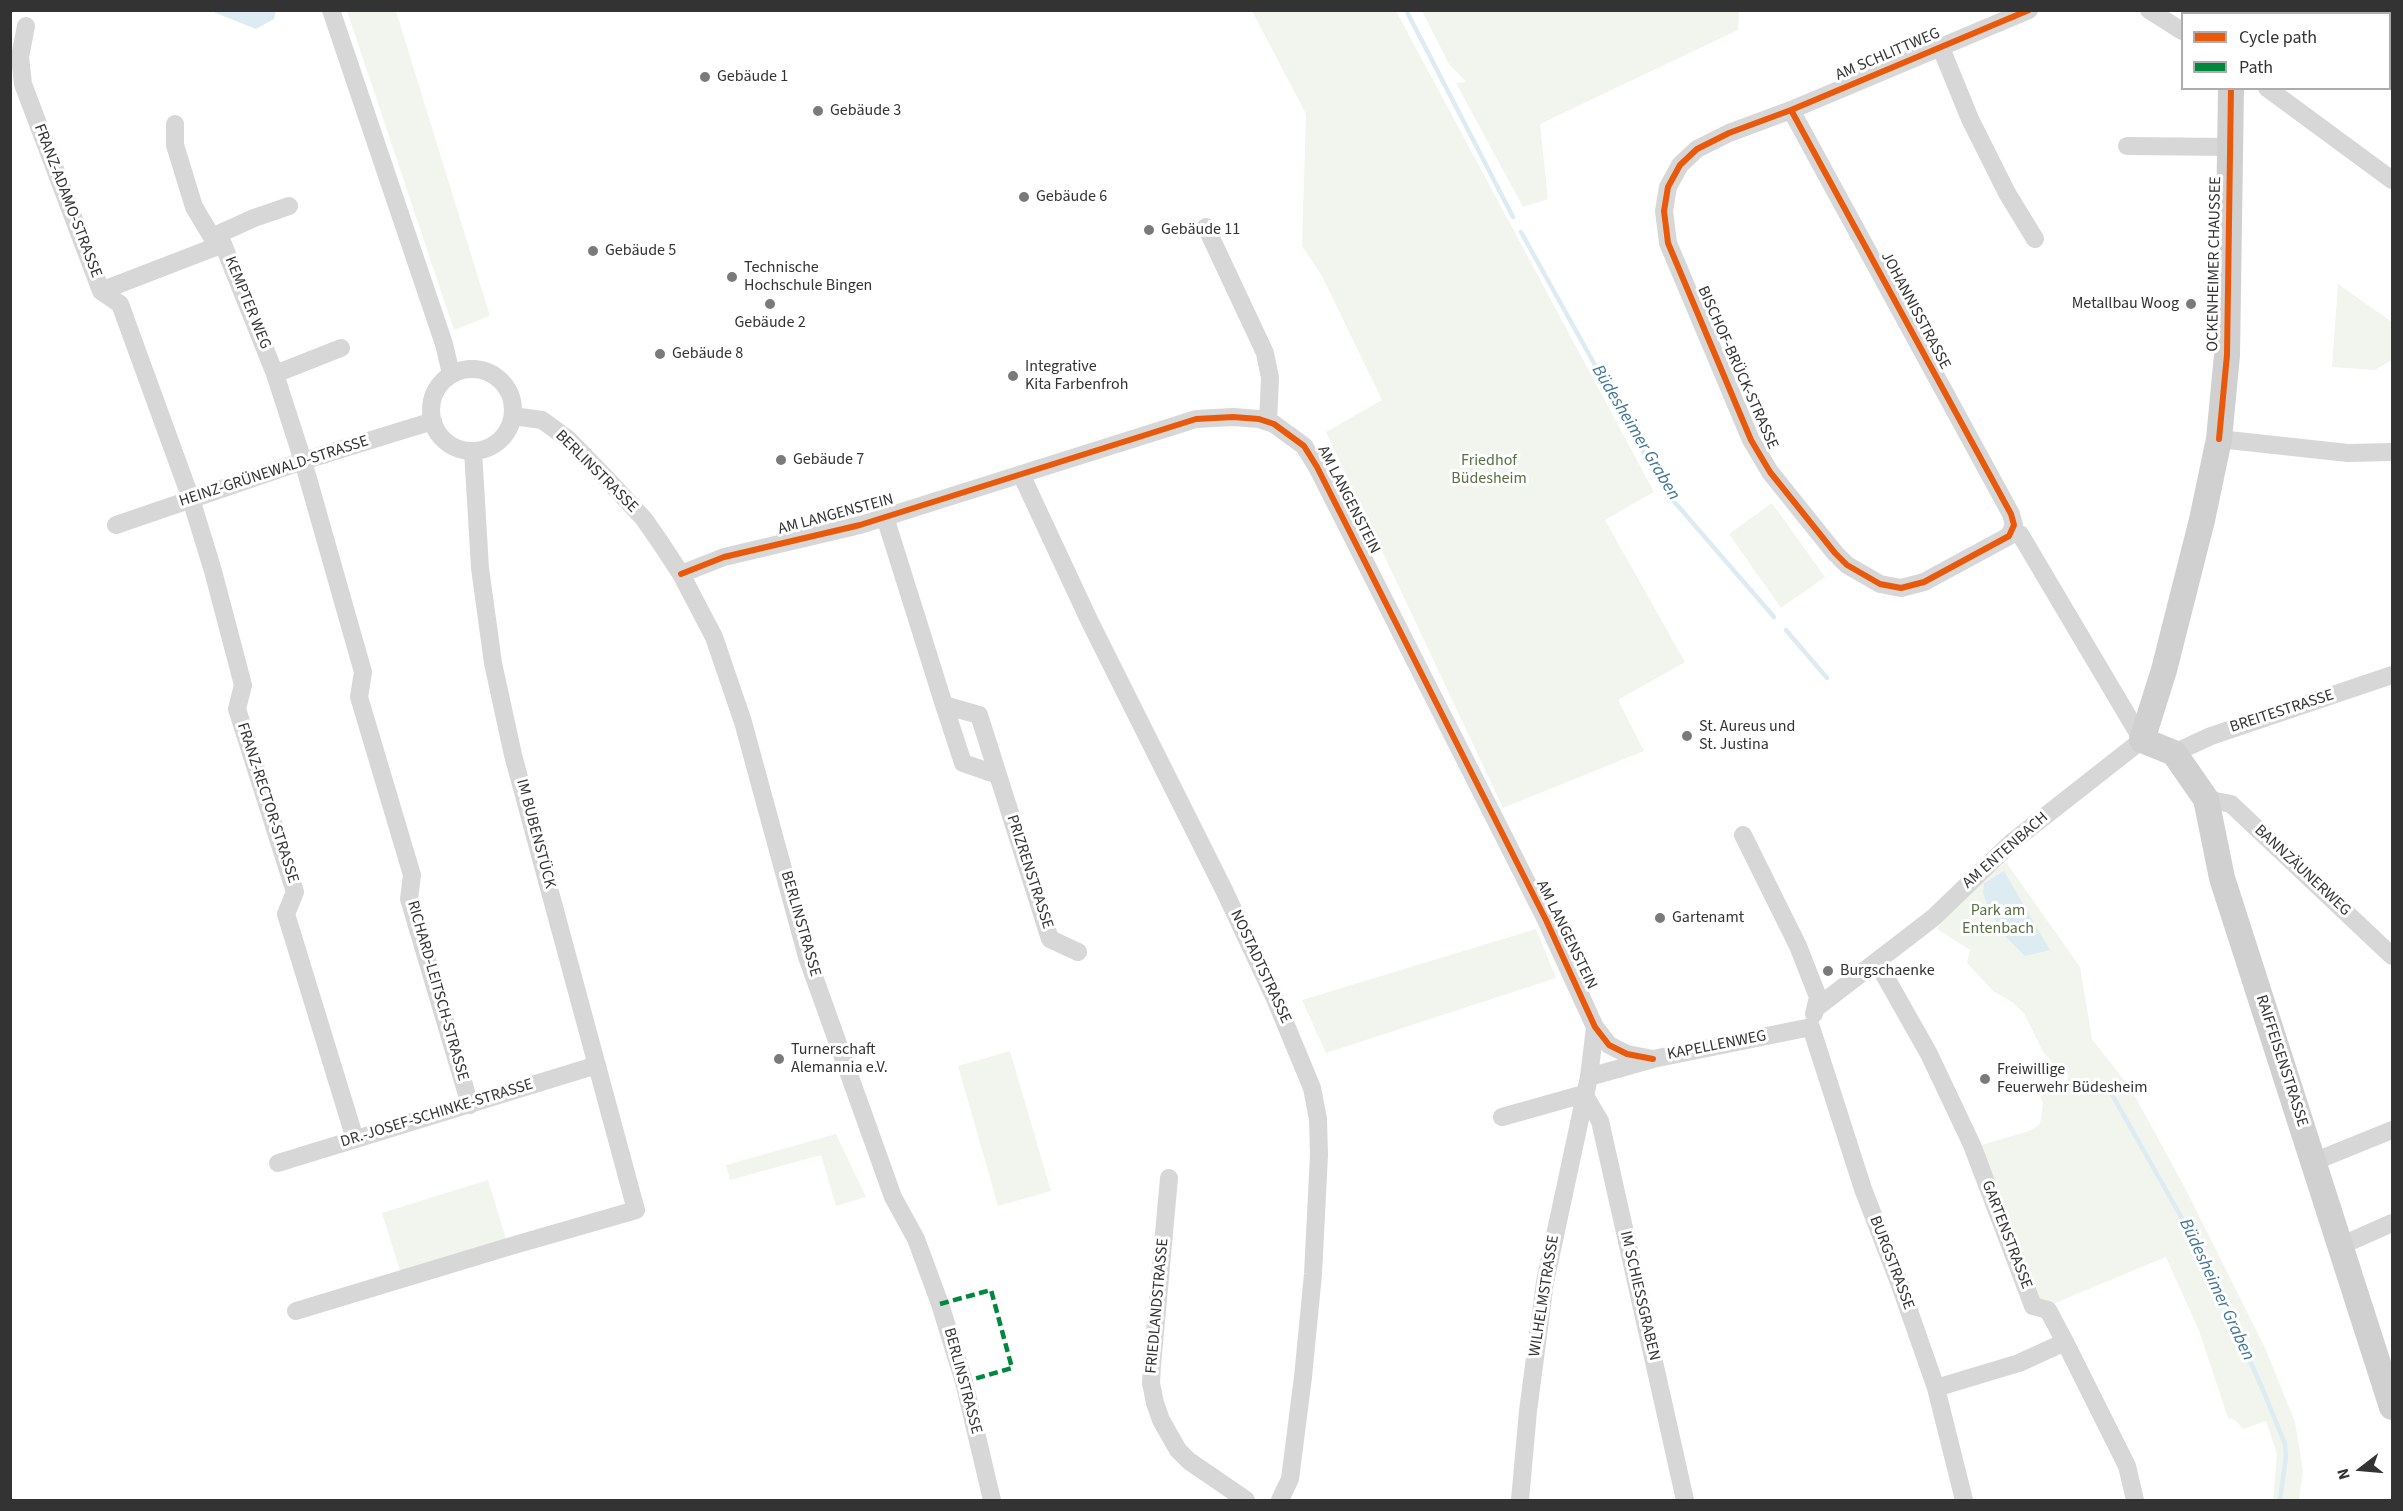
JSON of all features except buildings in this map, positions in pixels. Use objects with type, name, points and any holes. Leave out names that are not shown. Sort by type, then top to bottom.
[{"type":"street","points":[[331,10],[444,344],[451,374]]},
{"type":"street","name":"AM SCHLITTWEG","points":[[1791,110],[2029,10]]},
{"type":"street","points":[[2149,10],[2181,30]]},
{"type":"street","name":"FRANZ-ADAMO-STRASSE","points":[[26,26],[20,57],[23,84],[101,291],[120,304],[191,499]]},
{"type":"street","name":"AM SCHLITTWEG","points":[[1941,48],[1971,119],[2007,193],[2035,239]]},
{"type":"street","name":"OCKENHEIMER CHAUSSEE","points":[[2142,740],[2167,659],[2202,520],[2219,439],[2227,355],[2231,90]]},
{"type":"street","points":[[2270,90],[2392,180]]},
{"type":"street","name":"JOHANNISSTRASSE","points":[[1791,110],[2011,514],[2017,529],[2142,740]]},
{"type":"street","name":"BISCHOF-BRÜCK-STRASSE","points":[[1791,110],[1730,133],[1697,149],[1680,165],[1668,187],[1664,211],[1668,243],[1750,440],[1770,472],[1834,553],[1847,565],[1880,584],[1901,588],[1924,582],[2009,536],[2017,529]]},
{"type":"street","name":"KEMPTER WEG","points":[[175,124],[175,145],[182,174],[194,207],[218,240],[275,374],[303,461]]},
{"type":"street","points":[[2127,146],[2230,147]]},
{"type":"street","points":[[101,291],[218,240],[254,218],[289,206]]},
{"type":"street","points":[[1206,227],[1265,353],[1270,378],[1268,422]]},
{"type":"street","points":[[275,374],[341,348]]},
{"type":"street","points":[[475,369],[487,371],[507,388],[512,402],[513,416],[503,436],[484,449],[473,451],[459,449],[438,433],[431,407],[434,394],[451,374],[475,369]]},
{"type":"street","name":"BERLINSTRASSE","points":[[513,416],[542,420],[568,439],[644,519],[681,574],[714,638],[743,722],[807,957],[893,1197],[916,1239],[940,1304],[964,1382],[992,1500]]},
{"type":"street","name":"AM LANGENSTEIN","points":[[681,574],[724,557],[860,525],[1196,419],[1233,417],[1268,422],[1288,432],[1304,446],[1317,467],[1546,920],[1595,1027],[1610,1045],[1627,1054],[1653,1059]]},
{"type":"street","name":"HEINZ-GRÜNEWALD-STRASSE","points":[[116,525],[303,461],[433,421]]},
{"type":"street","points":[[2219,439],[2348,453],[2392,452]]},
{"type":"street","name":"IM BUBENSTÜCK","points":[[296,1311],[636,1210],[513,755],[493,663],[480,568],[473,451]]},
{"type":"street","name":"RICHARD-LEITSCH-STRASSE","points":[[303,461],[363,672],[359,697],[412,875],[409,899],[470,1105]]},
{"type":"street","name":"NOSTADTSTRASSE","points":[[1021,474],[1090,622],[1230,902],[1276,1001],[1311,1088],[1318,1119],[1319,1155],[1313,1274],[1290,1479],[1280,1500]]},
{"type":"street","name":"FRANZ-RECTOR-STRASSE","points":[[191,499],[213,571],[243,685],[237,709],[295,892],[286,914],[355,1139]]},
{"type":"street","points":[[885,517],[963,763],[998,775]]},
{"type":"street","name":"BREITESTRASSE","points":[[2174,753],[2211,736],[2392,675]]},
{"type":"street","name":"PRIZRENSTRASSE","points":[[944,705],[979,716],[1050,939],[1078,952]]},
{"type":"street","points":[[2142,740],[2174,753]]},
{"type":"street","name":"AM ENTENBACH","points":[[1816,1008],[1933,918],[2012,842],[2142,740]]},
{"type":"street","name":"RAIFFEISENSTRASSE","points":[[2174,753],[2206,799],[2222,878],[2392,1407]]},
{"type":"street","name":"BANNZÄUNERWEG","points":[[2206,799],[2231,804],[2392,956]]},
{"type":"street","points":[[1743,835],[1798,946],[1818,997],[1811,1027]]},
{"type":"street","name":"GARTENSTRASSE","points":[[1877,962],[1929,1054],[1972,1145],[2033,1306],[2048,1310],[2065,1342],[2127,1466],[2135,1500]]},
{"type":"street","name":"WILHELMSTRASSE","points":[[1520,1500],[1528,1411],[1545,1282],[1587,1086],[1595,1027]]},
{"type":"street","name":"KAPELLENWEG","points":[[1587,1086],[1653,1059],[1811,1027]]},
{"type":"street","name":"BURGSTRASSE","points":[[1811,1027],[1863,1189],[1936,1388],[1964,1500]]},
{"type":"street","name":"DR.-JOSEF-SCHINKE-STRASSE","points":[[278,1163],[597,1065]]},
{"type":"street","points":[[1502,1117],[1587,1086]]},
{"type":"street","name":"IM SCHIESSGRABEN","points":[[1587,1086],[1600,1121],[1685,1500]]},
{"type":"street","points":[[2313,1162],[2392,1130]]},
{"type":"street","name":"FRIEDLANDSTRASSE","points":[[1169,1178],[1151,1383],[1155,1403],[1161,1420],[1178,1450],[1189,1461],[1246,1500]]},
{"type":"street","points":[[2340,1246],[2392,1223]]},
{"type":"street","points":[[1936,1388],[2019,1363],[2065,1342]]},
{"type":"green space","points":[[347,11],[396,11],[490,316],[454,330]]},
{"type":"green space","name":"Friedhof Büdesheim","points":[[1252,11],[1396,11],[1654,492],[1605,520],[1685,662],[1618,700],[1644,751],[1503,808],[1326,432],[1382,400],[1322,276],[1302,246],[1306,114]]},
{"type":"green space","points":[[1422,11],[1739,11],[1738,30],[1540,124],[1548,199],[1523,207],[1456,83],[1466,82],[1449,64]]},
{"type":"green space","points":[[2338,284],[2392,322],[2392,360],[2375,370],[2332,367]]},
{"type":"green space","points":[[1772,503],[1825,577],[1781,608],[1729,534]]},
{"type":"green space","name":"Park am Entenbach","points":[[2006,862],[2080,967],[2092,1039],[2131,1089],[2184,1186],[2266,1350],[2295,1422],[2303,1471],[2299,1500],[2273,1500],[2277,1454],[2266,1421],[2243,1429],[2235,1420],[2228,1418],[2199,1331],[2166,1257],[2055,1303],[2034,1300],[1978,1146],[2029,1131],[2040,1124],[2043,1104],[2040,1094],[2067,1084],[2068,1074],[2062,1067],[2054,1065],[2042,1050],[2024,1013],[2012,1002],[1993,991],[1967,963],[1970,950],[1937,929],[1951,907]]},
{"type":"green space","points":[[1536,929],[1556,978],[1326,1053],[1302,1000]]},
{"type":"green space","points":[[1010,1051],[1051,1191],[998,1206],[958,1066]]},
{"type":"green space","points":[[836,1134],[866,1197],[836,1206],[821,1155],[730,1180],[726,1165]]},
{"type":"green space","points":[[488,1180],[507,1242],[401,1274],[382,1213]]},
{"type":"shaded area","points":[[211,11],[276,11],[274,19],[256,29]]},
{"type":"shaded area","points":[[2004,871],[2050,950],[2025,956],[2004,935],[1990,911],[1983,893],[1984,883]]},
{"type":"waterway","name":"Büdesheimer Graben","points":[[1406,10],[1513,217]]},
{"type":"waterway","name":"Büdesheimer Graben","points":[[1521,232],[1665,491],[1774,617]]},
{"type":"waterway","name":"Büdesheimer Graben","points":[[1786,630],[1827,678]]},
{"type":"waterway","name":"Büdesheimer Graben","points":[[2110,1091],[2201,1252],[2263,1390],[2285,1444],[2286,1456],[2280,1500]]},
{"type":"marked path","points":[[940,1304],[991,1290],[1012,1368],[964,1382]]},
{"type":"cycle path","points":[[1791,110],[2011,514],[2014,525],[2009,536],[1924,582],[1901,588],[1880,584],[1847,565],[1770,472],[1751,440],[1668,243],[1664,211],[1668,187],[1680,165],[1697,149],[1729,133],[1791,110],[2029,10]]},
{"type":"cycle path","points":[[2219,439],[2227,355],[2231,90]]},
{"type":"cycle path","points":[[681,574],[724,557],[860,525],[1196,419],[1233,417],[1259,419],[1274,424],[1304,446],[1317,467],[1546,920],[1595,1027],[1609,1045],[1627,1054],[1653,1059]]},
{"type":"place","name":"Gebäude 1","points":[[705,77]]},
{"type":"place","name":"Gebäude 3","points":[[818,111]]},
{"type":"place","name":"Gebäude 6","points":[[1024,197]]},
{"type":"place","name":"Gebäude 11","points":[[1149,230]]},
{"type":"place","name":"Gebäude 5","points":[[593,251]]},
{"type":"place","name":"Technische Hochschule Bingen","points":[[732,277]]},
{"type":"place","name":"Gebäude 2","points":[[770,304]]},
{"type":"place","name":"Metallbau Woog","points":[[2191,304]]},
{"type":"place","name":"Gebäude 8","points":[[660,354]]},
{"type":"place","name":"Integrative Kita Farbenfroh","points":[[1013,376]]},
{"type":"place","name":"Gebäude 7","points":[[781,460]]},
{"type":"place","name":"St. Aureus und St. Justina","points":[[1687,736]]},
{"type":"place","name":"Gartenamt","points":[[1660,918]]},
{"type":"place","name":"Burgschaenke","points":[[1828,971]]},
{"type":"place","name":"Turnerschaft Alemannia e.V.","points":[[779,1059]]},
{"type":"place","name":"Freiwillige Feuerwehr Büdesheim","points":[[1985,1079]]}]
